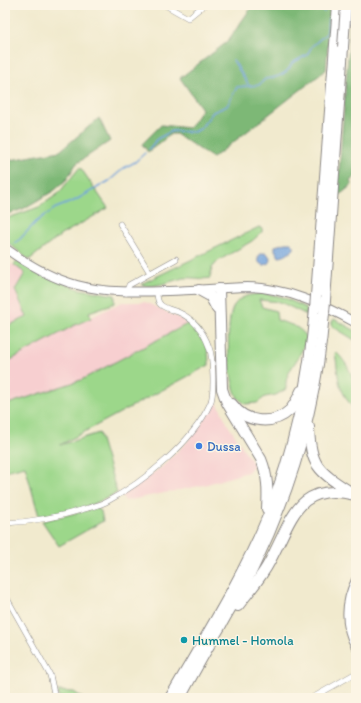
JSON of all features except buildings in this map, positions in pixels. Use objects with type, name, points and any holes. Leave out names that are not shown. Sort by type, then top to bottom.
[{"type":"highway","points":[[326,220],[334,170],[339,47],[338,5]]},
{"type":"highway","points":[[180,698],[253,567],[273,524],[295,466],[308,417],[317,367],[319,311],[326,220],[326,176],[339,47],[346,5]]},
{"type":"highway","points":[[219,288],[222,389],[226,403],[261,459],[265,468],[268,488],[267,517]]},
{"type":"highway","points":[[199,290],[213,299],[219,314]]},
{"type":"highway","points":[[170,698],[239,576],[267,517],[281,481],[291,449],[303,400],[319,311]]},
{"type":"highway","points":[[222,374],[227,395],[235,409],[250,418],[263,420],[280,416],[292,407],[301,391],[308,372]]},
{"type":"highway","points":[[308,417],[311,451],[317,465],[329,479],[356,495]]},
{"type":"highway","points":[[220,626],[230,616],[270,562],[292,516],[299,506],[308,499],[328,491],[339,491],[356,495]]},
{"type":"main road","points":[[5,248],[26,264],[56,278],[98,290],[157,292],[264,287],[280,290],[315,303],[356,323]]},
{"type":"main road","points":[[356,580],[348,602],[347,617],[348,628],[356,647]]},
{"type":"street","points":[[165,5],[188,18],[204,5]]},
{"type":"street","points":[[341,5],[356,27]]},
{"type":"street","points":[[120,224],[150,273]]},
{"type":"street","points":[[126,292],[128,285],[176,260]]},
{"type":"street","points":[[5,522],[74,512],[105,502],[155,469],[171,456],[193,432],[210,404],[212,397],[213,390],[210,350],[207,340],[198,326],[186,316],[160,305],[157,300],[157,292]]},
{"type":"street","points":[[5,595],[50,675],[55,698]]},
{"type":"street","points":[[312,698],[356,674]]},
{"type":"shaded area","points":[[7,264],[14,265],[25,273],[15,290],[27,317],[5,327],[5,267]]},
{"type":"shaded area","points":[[122,302],[145,302],[181,319],[187,325],[81,380],[5,405],[5,363],[75,325]]},
{"type":"shaded area","points":[[217,402],[228,425],[254,465],[248,472],[204,485],[125,501],[122,495],[163,466],[187,442]]},
{"type":"green space","points":[[253,5],[331,5],[326,70],[213,158],[176,134],[171,134],[148,152],[142,144],[161,125],[189,128],[202,109],[180,78],[227,42]]},
{"type":"green space","points":[[352,5],[356,6],[356,176],[350,181],[352,185],[337,197]]},
{"type":"green space","points":[[99,118],[110,141],[76,164],[67,179],[55,190],[23,209],[5,215],[5,161],[60,151]]},
{"type":"green space","points":[[80,167],[108,208],[61,235],[29,260],[5,240],[5,219],[39,207],[58,194]]},
{"type":"green space","points":[[259,227],[262,228],[262,232],[252,241],[218,261],[212,268],[210,278],[184,278],[150,286],[141,284]]},
{"type":"green space","points":[[17,261],[42,275],[79,289],[115,295],[115,303],[89,312],[91,318],[75,325],[5,363],[5,327],[27,317],[15,290],[25,273],[14,265]]},
{"type":"green space","points":[[263,293],[283,297],[306,308],[307,315],[280,302],[259,300],[262,307],[276,311],[277,320],[290,324],[304,333],[307,337],[303,349],[288,374],[286,389],[276,395],[265,397],[257,403],[245,404],[238,398],[232,379],[228,336],[229,322],[235,304],[241,298]]},
{"type":"green space","points":[[334,319],[356,331],[356,341],[332,326]]},
{"type":"green space","points":[[191,322],[203,336],[207,346],[209,365],[60,445],[99,433],[117,493],[96,503],[73,511],[39,516],[25,466],[5,471],[5,405],[81,380]]},
{"type":"green space","points":[[335,353],[343,359],[353,380],[356,411],[340,385]]},
{"type":"green space","points":[[97,508],[101,511],[103,521],[59,546],[42,521]]},
{"type":"green space","points":[[58,691],[74,692],[83,698],[59,698]]},
{"type":"water","points":[[291,243],[294,246],[294,249],[279,257],[275,250],[275,246]]},
{"type":"water","points":[[266,253],[269,254],[269,264],[262,265],[259,264],[258,257],[259,254]]},
{"type":"waterway","points":[[320,5],[324,12]]},
{"type":"waterway","points":[[149,149],[157,139],[172,131],[194,132],[200,129],[213,112],[227,106],[237,87],[259,85],[265,79],[273,78],[285,73],[292,63],[307,55],[312,46],[327,33],[328,18]]},
{"type":"waterway","points":[[233,60],[248,84]]},
{"type":"waterway","points":[[12,245],[44,216],[56,208],[74,201],[109,181],[145,153]]},
{"type":"place","name":"Dussa","points":[[199,446]]},
{"type":"place","name":"Hummel - Homola","points":[[184,640]]}]
